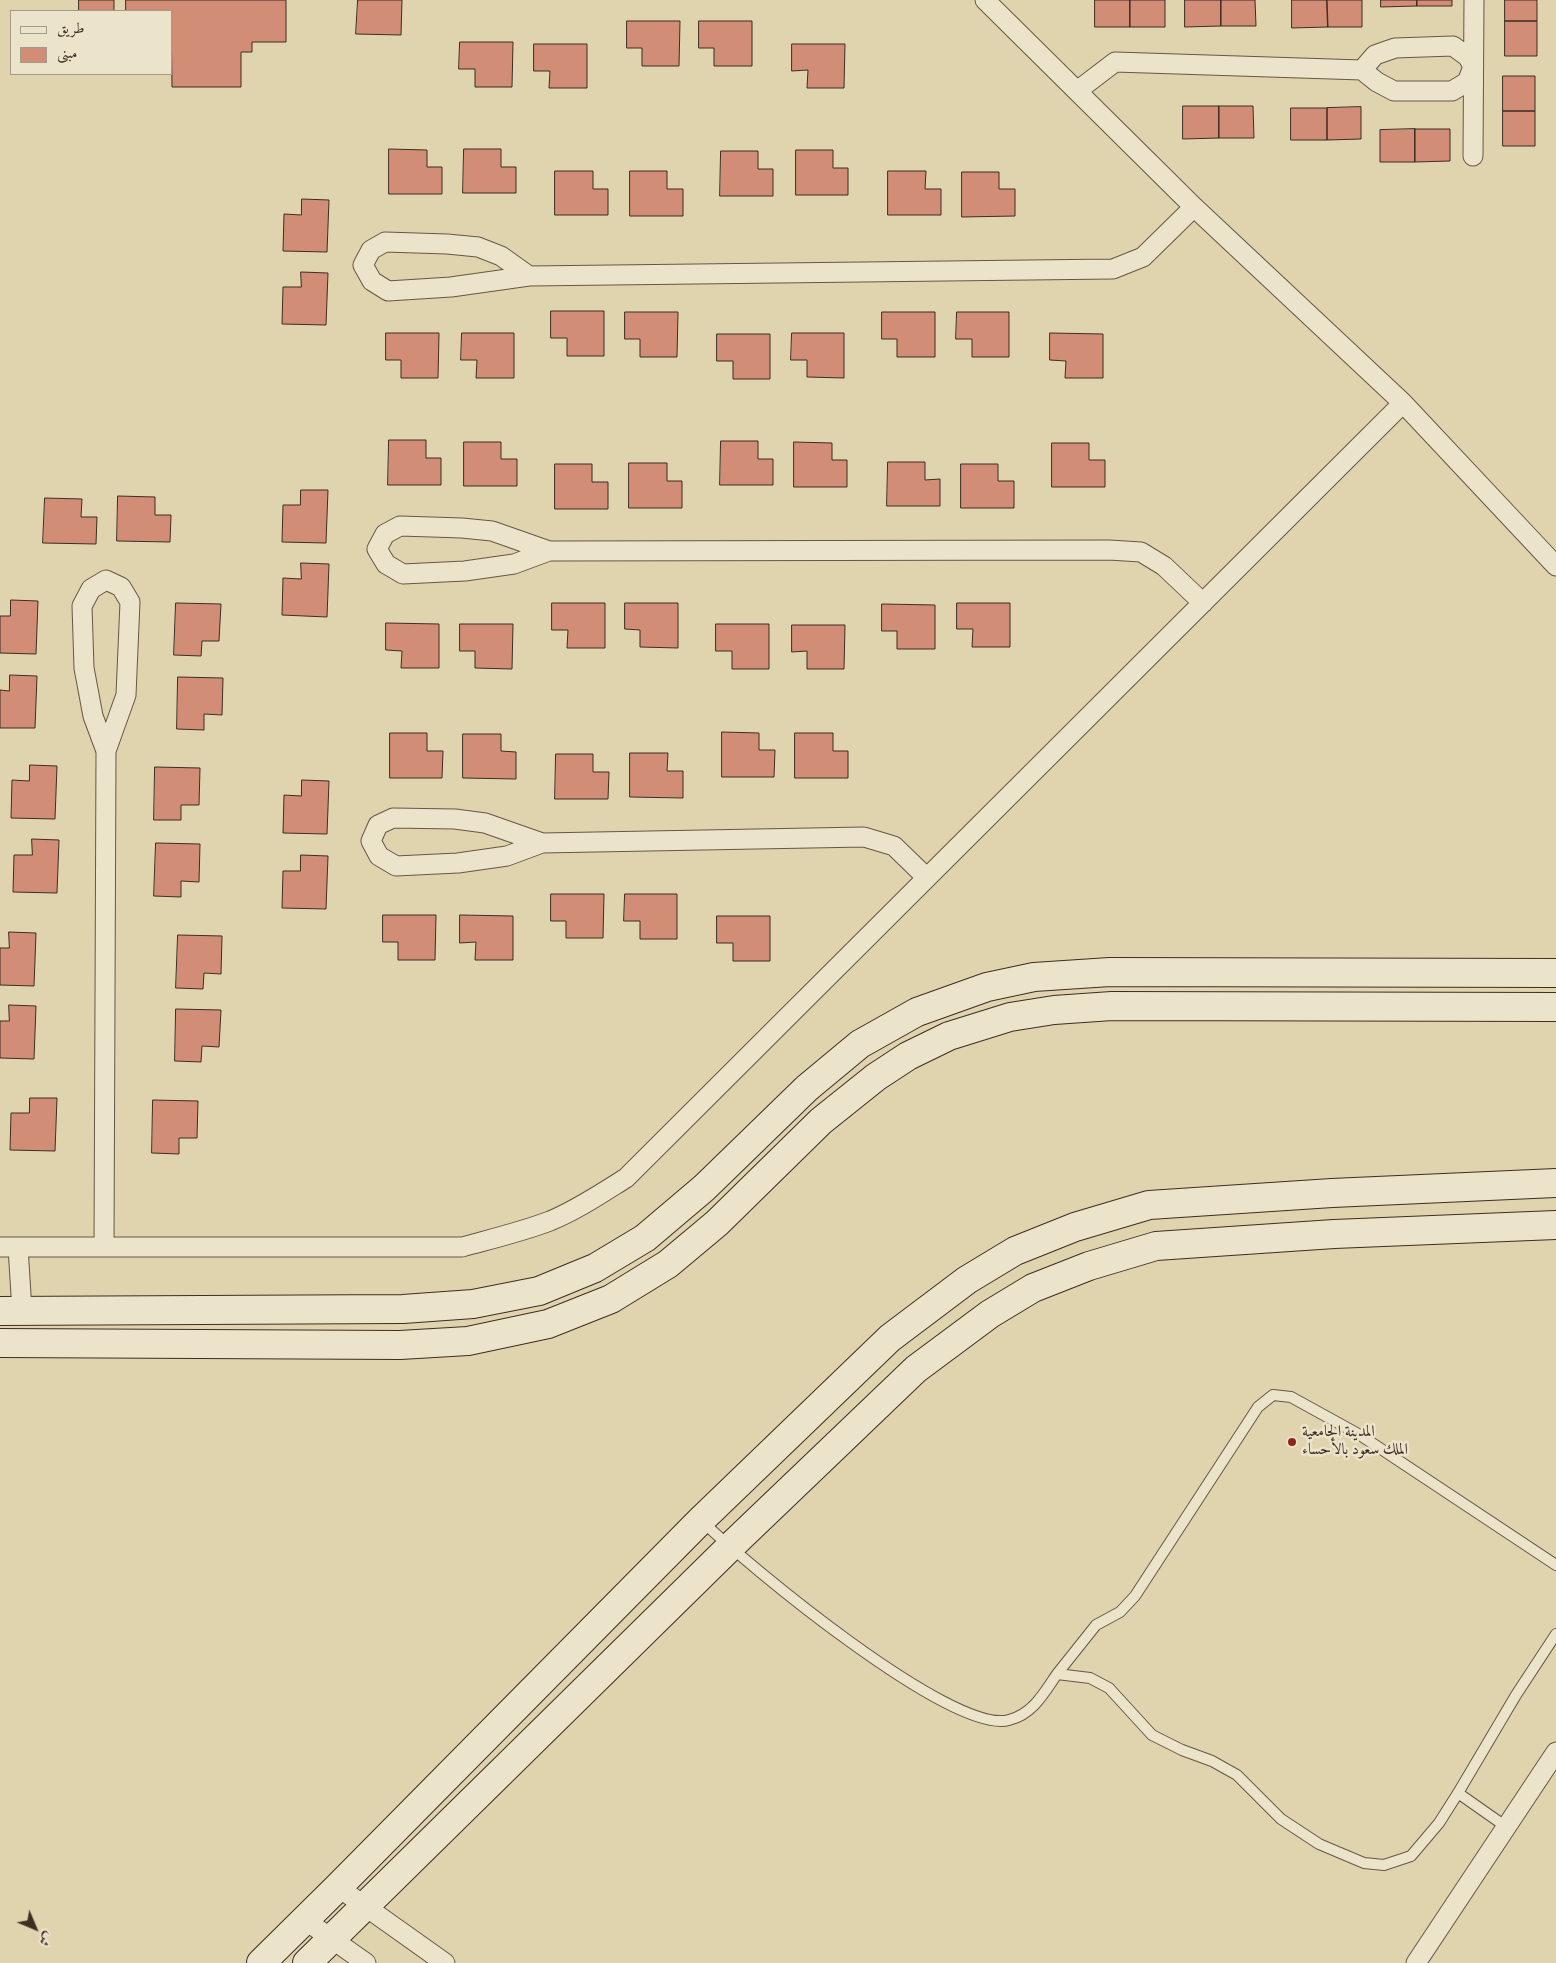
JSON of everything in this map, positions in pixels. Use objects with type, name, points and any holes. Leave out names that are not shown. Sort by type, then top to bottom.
[{"type":"main road","points":[[11,1311],[403,1309],[473,1304],[539,1291],[595,1268],[645,1238],[676,1213],[807,1088],[860,1044],[917,1012],[987,987],[1034,978],[1110,972],[1556,973]]},
{"type":"main road","points":[[0,1343],[400,1345],[468,1341],[548,1324],[611,1299],[668,1264],[703,1235],[821,1121],[876,1076],[908,1056],[948,1036],[1010,1017],[1054,1010],[1112,1006],[1556,1007]]},
{"type":"main road","points":[[261,1963],[338,1888],[701,1520],[890,1338],[967,1280],[1015,1251],[1067,1230],[1149,1205],[1332,1193],[1556,1183]]},
{"type":"main road","points":[[307,1963],[730,1547],[916,1369],[990,1314],[1026,1293],[1089,1266],[1156,1246],[1334,1234],[1556,1225]]},
{"type":"main road","points":[[308,1344],[309,1310]]},
{"type":"street","points":[[985,0],[1078,90],[1194,208],[1403,404],[1556,566]]},
{"type":"street","points":[[1473,156],[1474,0]]},
{"type":"street","points":[[1078,90],[1115,62],[1362,70],[1377,82],[1394,91],[1452,91],[1467,82],[1473,67],[1468,56],[1453,46],[1395,48],[1375,55],[1362,70]]},
{"type":"street","points":[[530,276],[501,256],[478,247],[447,244],[385,242],[371,250],[363,265],[372,281],[388,291],[451,287],[530,276],[1113,269],[1143,256],[1194,208]]},
{"type":"street","points":[[11,1311],[9,1247],[462,1248],[520,1232],[552,1220],[591,1200],[626,1178],[1403,404]]},
{"type":"street","points":[[549,551],[514,564],[465,571],[403,574],[386,564],[378,549],[385,534],[400,526],[492,531],[549,551],[1109,550],[1141,552],[1164,566],[1203,603]]},
{"type":"street","points":[[104,1247],[106,751],[126,694],[130,602],[121,587],[106,580],[91,589],[82,606],[84,668],[93,716],[106,751]]},
{"type":"street","points":[[542,843],[485,823],[393,818],[378,825],[371,841],[379,856],[396,866],[458,863],[507,856],[542,843],[864,837],[894,846],[927,878]]},
{"type":"street","points":[[1416,1963],[1505,1826],[1556,1752]]},
{"type":"street","points":[[338,1888],[444,1963]]},
{"type":"street","points":[[305,1920],[366,1963]]},
{"type":"lane","points":[[701,1520],[730,1547],[858,1648],[934,1697],[981,1719],[1008,1721],[1031,1710],[1096,1625],[1120,1612],[1135,1596],[1258,1407],[1273,1395],[1291,1396],[1335,1420],[1556,1565]]},
{"type":"lane","points":[[1057,1674],[1090,1678],[1109,1688],[1152,1735],[1182,1750],[1212,1761],[1237,1775],[1281,1819],[1319,1844],[1364,1863],[1384,1865],[1411,1856],[1438,1823],[1516,1695],[1556,1634]]},
{"type":"lane","points":[[1458,1793],[1505,1826]]},
{"type":"building","points":[[79,0],[114,0],[114,10],[79,10]]},
{"type":"building","points":[[126,0],[286,0],[286,42],[252,42],[252,52],[241,52],[241,87],[172,87],[172,10],[126,10]]},
{"type":"building","points":[[358,0],[402,0],[401,35],[356,34]]},
{"type":"building","points":[[1095,0],[1130,0],[1130,27],[1095,27]]},
{"type":"building","points":[[1130,0],[1165,0],[1165,27],[1130,27]]},
{"type":"building","points":[[1185,0],[1221,0],[1221,26],[1185,27]]},
{"type":"building","points":[[1221,0],[1255,0],[1256,26],[1221,26]]},
{"type":"building","points":[[1292,0],[1327,0],[1328,27],[1292,28]]},
{"type":"building","points":[[1327,0],[1362,0],[1362,27],[1328,27]]},
{"type":"building","points":[[1381,0],[1417,0],[1417,6],[1381,7]]},
{"type":"building","points":[[1417,0],[1452,0],[1452,6],[1417,6]]},
{"type":"building","points":[[1505,0],[1537,0],[1537,21],[1505,21]]},
{"type":"building","points":[[627,21],[680,21],[679,66],[642,66],[642,48],[627,48]]},
{"type":"building","points":[[699,21],[752,21],[752,66],[714,66],[714,48],[699,48]]},
{"type":"building","points":[[1505,21],[1537,21],[1537,56],[1505,56]]},
{"type":"building","points":[[460,42],[513,42],[512,87],[475,87],[475,69],[459,69]]},
{"type":"building","points":[[534,44],[587,44],[587,88],[549,88],[550,71],[534,71]]},
{"type":"building","points":[[792,44],[845,44],[844,88],[807,88],[808,70],[792,71]]},
{"type":"building","points":[[1503,76],[1535,76],[1535,111],[1503,111]]},
{"type":"building","points":[[1183,106],[1219,106],[1219,138],[1183,139]]},
{"type":"building","points":[[1219,106],[1253,106],[1254,138],[1219,138]]},
{"type":"building","points":[[1361,107],[1361,139],[1327,140],[1327,108]]},
{"type":"building","points":[[1291,108],[1327,108],[1327,140],[1291,140]]},
{"type":"building","points":[[1503,111],[1535,111],[1535,146],[1503,146]]},
{"type":"building","points":[[1415,129],[1450,129],[1450,161],[1415,162]]},
{"type":"building","points":[[1415,129],[1415,162],[1380,162],[1380,130]]},
{"type":"building","points":[[389,149],[427,150],[427,167],[442,167],[442,194],[389,194]]},
{"type":"building","points":[[464,149],[501,149],[501,167],[516,167],[516,193],[463,193]]},
{"type":"building","points":[[796,150],[833,150],[833,168],[848,168],[848,195],[796,195]]},
{"type":"building","points":[[721,151],[758,151],[758,169],[773,169],[773,196],[720,196]]},
{"type":"building","points":[[555,171],[593,171],[593,189],[608,189],[608,215],[555,215]]},
{"type":"building","points":[[630,171],[667,171],[667,189],[683,189],[683,216],[630,216]]},
{"type":"building","points":[[888,171],[926,171],[925,189],[941,189],[941,215],[888,215]]},
{"type":"building","points":[[962,172],[999,172],[999,189],[1015,189],[1015,216],[962,217]]},
{"type":"building","points":[[302,199],[329,200],[327,252],[283,251],[284,214],[301,215]]},
{"type":"building","points":[[301,272],[328,273],[326,325],[282,324],[283,287],[301,287]]},
{"type":"building","points":[[551,311],[604,311],[604,356],[567,356],[567,338],[551,338]]},
{"type":"building","points":[[625,312],[678,312],[677,357],[640,357],[640,339],[625,339]]},
{"type":"building","points":[[882,312],[935,312],[935,357],[897,357],[897,339],[882,339]]},
{"type":"building","points":[[957,312],[1009,312],[1009,357],[972,357],[972,339],[956,339]]},
{"type":"building","points":[[386,333],[439,333],[438,378],[401,378],[401,360],[386,360]]},
{"type":"building","points":[[462,333],[514,333],[514,378],[476,378],[477,360],[461,360]]},
{"type":"building","points":[[792,333],[844,333],[844,378],[807,377],[807,360],[791,360]]},
{"type":"building","points":[[1050,333],[1103,334],[1103,378],[1065,378],[1066,361],[1050,360]]},
{"type":"building","points":[[717,334],[770,334],[770,379],[733,379],[733,361],[717,361]]},
{"type":"building","points":[[389,440],[426,440],[426,458],[441,458],[441,485],[388,485]]},
{"type":"building","points":[[721,441],[758,441],[758,459],[773,459],[773,485],[720,485]]},
{"type":"building","points":[[464,442],[501,442],[501,459],[517,459],[517,486],[464,486]]},
{"type":"building","points":[[794,442],[832,443],[832,460],[847,460],[847,487],[794,487]]},
{"type":"building","points":[[1052,443],[1089,443],[1089,460],[1105,460],[1105,487],[1052,487]]},
{"type":"building","points":[[888,462],[925,462],[925,480],[940,479],[940,506],[887,506]]},
{"type":"building","points":[[629,463],[667,463],[667,481],[682,481],[682,508],[629,508]]},
{"type":"building","points":[[555,464],[592,464],[592,482],[608,482],[608,509],[555,509]]},
{"type":"building","points":[[961,464],[998,464],[998,481],[1014,481],[1014,508],[961,508]]},
{"type":"building","points":[[301,490],[328,490],[326,543],[282,542],[283,505],[300,505]]},
{"type":"building","points":[[118,496],[155,497],[155,515],[171,515],[170,542],[117,541]]},
{"type":"building","points":[[45,498],[82,499],[81,517],[97,517],[96,544],[43,543]]},
{"type":"building","points":[[301,563],[329,564],[327,617],[282,615],[283,578],[301,579]]},
{"type":"building","points":[[11,600],[38,601],[36,654],[0,653],[0,616],[10,616]]},
{"type":"building","points":[[176,603],[221,604],[219,641],[202,641],[201,656],[174,655]]},
{"type":"building","points":[[552,603],[605,603],[605,648],[567,648],[568,630],[552,630]]},
{"type":"building","points":[[625,603],[678,603],[678,648],[640,647],[640,630],[625,629]]},
{"type":"building","points":[[957,603],[1010,603],[1010,647],[972,647],[973,629],[957,629]]},
{"type":"building","points":[[882,604],[935,605],[935,649],[897,649],[897,631],[882,631]]},
{"type":"building","points":[[386,623],[439,624],[439,668],[401,668],[402,651],[386,650]]},
{"type":"building","points":[[460,624],[513,624],[512,669],[475,668],[475,651],[460,651]]},
{"type":"building","points":[[716,624],[769,624],[769,669],[732,669],[732,651],[716,651]]},
{"type":"building","points":[[792,625],[845,625],[844,669],[807,669],[807,651],[792,652]]},
{"type":"building","points":[[10,675],[37,676],[35,728],[0,728],[0,690],[9,691]]},
{"type":"building","points":[[178,677],[223,678],[222,715],[204,714],[204,730],[177,729]]},
{"type":"building","points":[[722,732],[759,733],[759,750],[775,750],[774,777],[722,777]]},
{"type":"building","points":[[390,733],[427,733],[427,751],[443,751],[442,778],[390,778]]},
{"type":"building","points":[[795,733],[833,733],[833,751],[848,751],[848,778],[795,778]]},
{"type":"building","points":[[463,734],[501,734],[501,751],[516,752],[516,779],[463,778]]},
{"type":"building","points":[[630,753],[668,753],[667,771],[683,771],[683,798],[630,797]]},
{"type":"building","points":[[556,754],[593,754],[593,772],[609,772],[608,799],[555,799]]},
{"type":"building","points":[[30,765],[57,766],[55,819],[11,818],[12,780],[29,781]]},
{"type":"building","points":[[155,767],[200,768],[199,805],[181,805],[181,820],[154,820]]},
{"type":"building","points":[[302,780],[329,781],[327,834],[283,833],[284,795],[301,796]]},
{"type":"building","points":[[32,839],[59,840],[57,893],[13,892],[14,855],[32,855]]},
{"type":"building","points":[[156,843],[200,844],[199,882],[181,881],[181,897],[154,896]]},
{"type":"building","points":[[301,855],[328,856],[326,909],[282,908],[283,871],[300,871]]},
{"type":"building","points":[[551,894],[604,894],[603,938],[566,938],[566,921],[551,921]]},
{"type":"building","points":[[625,894],[677,894],[677,939],[640,939],[640,921],[624,921]]},
{"type":"building","points":[[383,915],[436,915],[435,960],[398,960],[398,942],[383,942]]},
{"type":"building","points":[[460,915],[513,916],[513,960],[475,960],[476,942],[460,943]]},
{"type":"building","points":[[717,916],[770,916],[770,961],[733,961],[733,943],[717,943]]},
{"type":"building","points":[[9,932],[36,933],[34,986],[0,985],[0,948],[9,948]]},
{"type":"building","points":[[178,935],[222,936],[221,974],[204,973],[203,989],[176,988]]},
{"type":"building","points":[[9,1005],[36,1006],[34,1059],[0,1058],[0,1021],[9,1021]]},
{"type":"building","points":[[176,1009],[221,1010],[219,1047],[202,1046],[201,1062],[175,1061]]},
{"type":"building","points":[[30,1098],[57,1098],[55,1151],[10,1150],[11,1113],[29,1113]]},
{"type":"building","points":[[153,1100],[198,1101],[197,1138],[179,1138],[179,1154],[152,1153]]},
{"type":"place","name":"المدينة الجامعية الملك سعود بالأحساء","points":[[1292,1442]]}]
